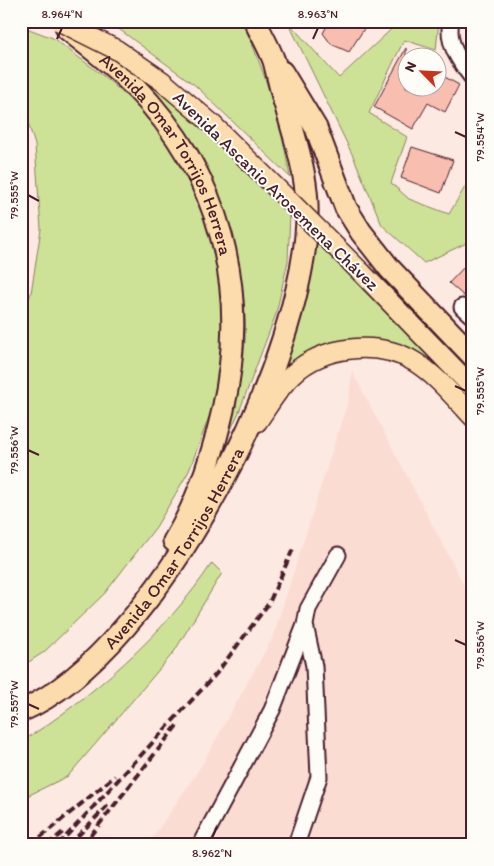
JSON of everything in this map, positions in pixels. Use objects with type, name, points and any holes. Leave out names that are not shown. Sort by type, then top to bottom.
[{"type":"highway","name":"Avenida Omar Torrijos Herrera","points":[[58,21],[134,85],[158,112],[185,152],[208,193],[217,218],[228,258],[233,294],[234,324],[227,392],[218,432],[205,470],[179,533],[107,646]]},
{"type":"highway","name":"Avenida Omar Torrijos Herrera","points":[[107,646],[143,605],[176,560],[205,514],[244,442],[289,317],[302,266],[307,204],[302,165],[273,59],[255,21]]},
{"type":"highway","points":[[273,59],[316,128],[346,208],[361,232],[390,269],[473,356]]},
{"type":"highway","points":[[21,711],[42,702],[107,646]]},
{"type":"main road","name":"Avenida Ascanio Arosemena Chávez","points":[[58,21],[117,50],[162,81],[211,123],[361,272],[473,388]]},
{"type":"main road","points":[[244,442],[274,396],[299,369],[331,352],[346,349],[367,348],[406,357],[429,372],[473,417]]},
{"type":"main road","points":[[21,717],[42,702]]},
{"type":"street","points":[[450,21],[448,31],[458,60],[473,79]]},
{"type":"street","points":[[200,845],[272,710],[305,625],[308,609],[338,555]]},
{"type":"street","points":[[296,845],[319,777],[314,666],[305,625]]},
{"type":"shaded area","points":[[352,371],[473,602],[473,845],[148,845],[200,768],[273,637],[349,398]]},
{"type":"green space","points":[[108,21],[242,21],[271,97],[282,136],[290,177],[196,86]]},
{"type":"green space","points":[[400,21],[439,21],[436,48],[430,48],[404,40],[400,48],[396,48],[396,57],[369,113],[407,137],[391,183],[409,199],[449,214],[468,182],[473,185],[473,240],[424,263],[382,225],[354,158],[288,22],[339,78]]},
{"type":"green space","points":[[21,26],[53,38],[106,78],[134,103],[161,135],[184,170],[203,209],[214,246],[221,288],[224,335],[214,403],[189,471],[156,527],[105,593],[44,652],[21,667],[21,320],[31,293],[41,229],[35,145],[21,100]]},
{"type":"green space","points":[[119,59],[207,129],[290,213],[288,261],[276,314],[239,412],[218,458],[237,393],[244,352],[244,297],[232,235],[223,205],[211,176],[184,129],[145,84]]},
{"type":"green space","points":[[314,240],[439,367],[414,353],[389,343],[277,377],[303,307]]},
{"type":"green space","points":[[212,563],[222,573],[174,652],[68,776],[21,799],[21,742],[74,705],[126,662],[173,614]]},
{"type":"building","points":[[330,21],[369,21],[349,52],[331,44],[323,33]]},
{"type":"building","points":[[396,66],[396,98],[446,98],[446,78],[459,85],[445,112],[428,103],[413,129],[374,107]]},
{"type":"building","points":[[412,147],[453,160],[441,193],[401,178]]},
{"type":"building","points":[[465,266],[473,273],[473,304],[449,283]]},
{"type":"railway","points":[[58,845],[216,674],[269,603],[293,549]]},
{"type":"railway","points":[[83,845],[179,723]]},
{"type":"railway","points":[[31,845],[115,776]]},
{"type":"railway","points":[[69,845],[109,804]]},
{"type":"railway","points":[[47,845],[63,832]]}]
